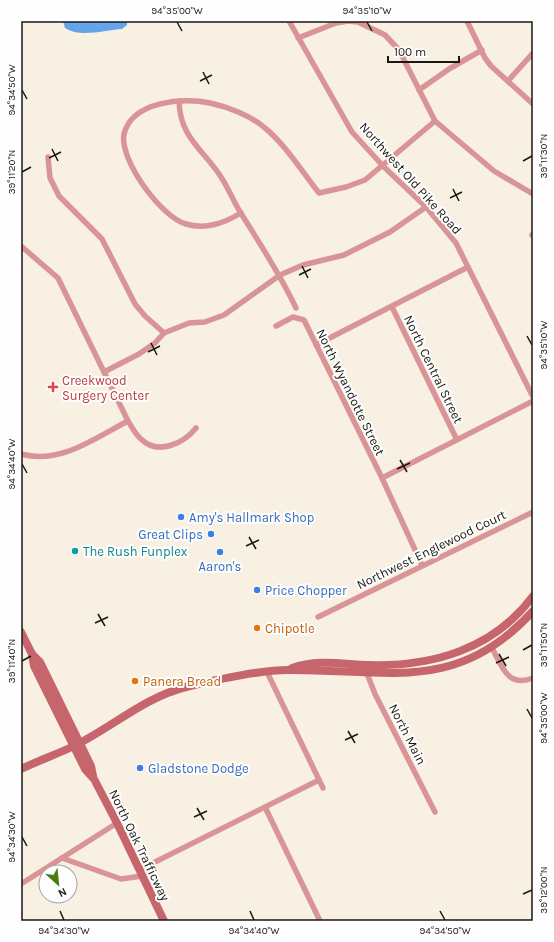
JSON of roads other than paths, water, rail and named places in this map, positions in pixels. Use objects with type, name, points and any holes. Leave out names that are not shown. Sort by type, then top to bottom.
[{"type":"main road","points":[[286,670],[305,663],[325,662],[364,665],[412,665],[458,652],[474,645],[502,627],[524,609],[533,596]]},
{"type":"main road","points":[[21,769],[77,744],[133,711],[184,687],[286,670],[325,670],[368,674],[408,674],[435,670],[453,665],[492,648],[512,632],[533,611]]},
{"type":"main road","name":"North Oak Trafficway","points":[[21,632],[24,647],[40,662],[77,744],[91,766],[94,779],[164,921]]},
{"type":"street","name":"Northwest Old Pike Road","points":[[289,21],[352,132],[383,166],[426,207],[448,232],[468,267],[533,397]]},
{"type":"street","points":[[298,38],[336,23],[348,21],[358,22],[385,35],[394,43],[435,121],[494,171],[533,194]]},
{"type":"street","points":[[467,21],[491,66],[533,104]]},
{"type":"street","points":[[419,90],[449,69],[482,50]]},
{"type":"street","points":[[508,81],[533,53]]},
{"type":"street","points":[[241,213],[225,222],[206,226],[195,226],[174,219],[159,204],[132,166],[124,144],[124,135],[129,123],[135,116],[152,106],[169,102],[210,103],[243,114],[258,122],[272,134],[319,193],[356,184],[365,180],[435,121]]},
{"type":"street","points":[[179,102],[181,120],[186,133],[220,176],[241,213],[280,275],[296,308]]},
{"type":"street","points":[[48,157],[50,178],[59,196],[102,239],[136,304],[145,316],[164,333]]},
{"type":"street","points":[[104,372],[139,354],[155,343],[164,333],[189,323],[205,322],[224,316],[280,275],[303,265],[344,255],[390,232],[426,207]]},
{"type":"street","points":[[21,246],[58,278],[128,421],[142,440],[159,447],[171,446],[189,437],[196,428]]},
{"type":"street","points":[[316,345],[468,267]]},
{"type":"street","name":"North Central Street","points":[[392,306],[457,440]]},
{"type":"street","name":"North Wyandotte Street","points":[[276,326],[293,318],[301,318],[382,478],[422,565]]},
{"type":"street","points":[[382,478],[533,401]]},
{"type":"street","points":[[21,454],[43,457],[61,454],[128,421]]},
{"type":"street","name":"Northwest Englewood Court","points":[[318,617],[533,512]]},
{"type":"street","points":[[492,648],[508,676],[520,681],[533,678]]},
{"type":"street","name":"North Main","points":[[364,665],[375,694],[435,812]]},
{"type":"street","points":[[267,672],[323,788]]},
{"type":"street","points":[[62,858],[121,878],[141,873],[265,807],[320,780]]},
{"type":"street","points":[[265,807],[320,921]]},
{"type":"street","points":[[21,884],[117,823]]},
{"type":"water","points":[[63,21],[127,21],[127,25],[122,29],[93,33],[78,33],[65,28]]},
{"type":"place","name":"Creekwood Surgery Center","points":[[53,387]]},
{"type":"place","name":"Amy's Hallmark Shop","points":[[181,517]]},
{"type":"place","name":"Great Clips","points":[[211,534]]},
{"type":"place","name":"The Rush Funplex","points":[[75,551]]},
{"type":"place","name":"Aaron's","points":[[220,552]]},
{"type":"place","name":"Price Chopper","points":[[257,590]]},
{"type":"place","name":"Chipotle","points":[[257,628]]},
{"type":"place","name":"Panera Bread","points":[[135,681]]},
{"type":"place","name":"Gladstone Dodge","points":[[140,768]]}]
